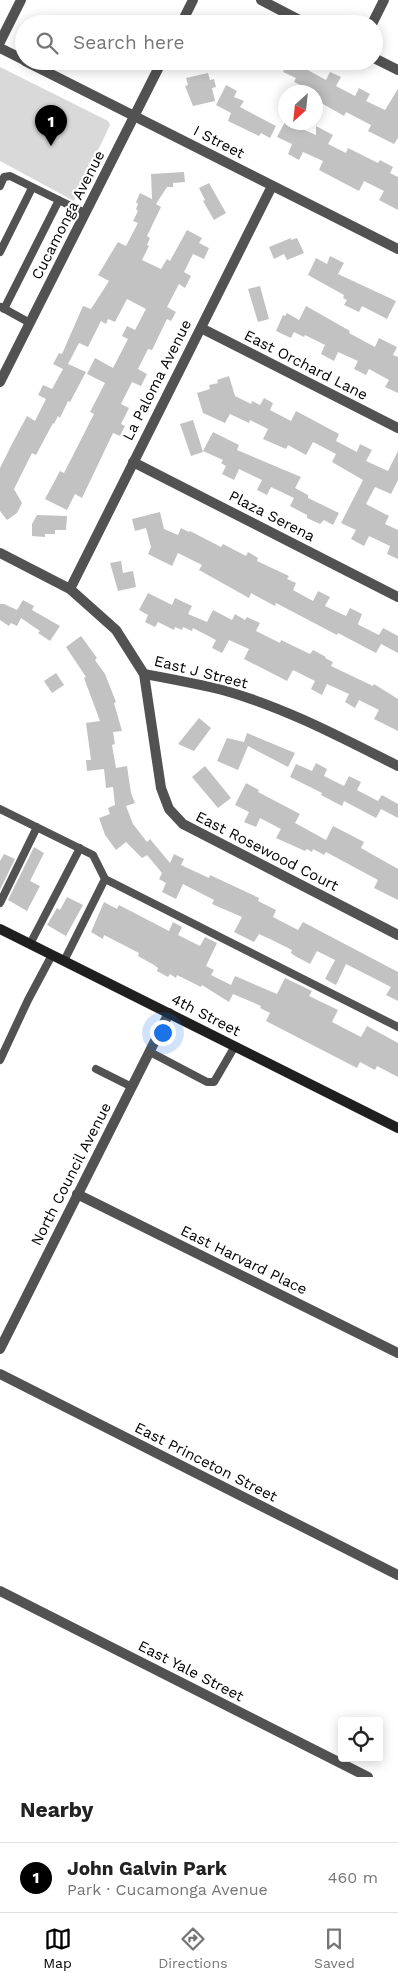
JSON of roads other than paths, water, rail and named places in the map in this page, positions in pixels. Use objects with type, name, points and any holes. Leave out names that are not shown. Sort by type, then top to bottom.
[{"type":"main road","name":"4th Street","points":[[0,929],[398,1128]]},
{"type":"street","points":[[0,42],[21,0]]},
{"type":"street","points":[[186,15],[193,0]]},
{"type":"street","points":[[261,0],[290,15]]},
{"type":"street","points":[[376,15],[384,0]]},
{"type":"street","name":"I Street","points":[[0,48],[15,56]]},
{"type":"street","points":[[383,62],[398,70]]},
{"type":"street","name":"I Street","points":[[43,70],[398,250]]},
{"type":"street","name":"Cucamonga Avenue","points":[[0,382],[157,70]]},
{"type":"street","name":"La Paloma Avenue","points":[[70,589],[272,186]]},
{"type":"street","name":"East Orchard Lane","points":[[201,328],[398,428]]},
{"type":"street","name":"Plaza Serena","points":[[133,462],[398,597]]},
{"type":"street","name":"East J Street","points":[[0,554],[70,589],[116,630],[144,674],[226,691],[273,707],[317,725],[398,766]]},
{"type":"street","name":"East Rosewood Court","points":[[144,674],[161,788],[169,808],[183,824],[398,934]]},
{"type":"street","name":"North Council Avenue","points":[[0,1349],[170,1013]]},
{"type":"street","name":"East Harvard Place","points":[[77,1194],[398,1353]]},
{"type":"street","name":"East Princeton Street","points":[[0,1374],[398,1575]]},
{"type":"street","name":"East Yale Street","points":[[0,1591],[368,1777]]},
{"type":"lane","points":[[0,186],[4,178],[10,176],[85,213]]},
{"type":"lane","points":[[0,252],[32,188]]},
{"type":"lane","points":[[30,323],[2,308],[59,200]]},
{"type":"lane","points":[[0,809],[93,855],[105,879],[398,1027]]},
{"type":"lane","points":[[0,903],[37,827]]},
{"type":"lane","points":[[30,944],[80,848]]},
{"type":"lane","points":[[64,961],[105,879]]},
{"type":"lane","points":[[0,1060],[28,1000],[52,955]]},
{"type":"lane","points":[[150,1052],[207,1082],[214,1082],[220,1075],[235,1046]]},
{"type":"lane","points":[[96,1069],[132,1087]]},
{"type":"place","name":"John Galvin Park","points":[[51,146]]}]
